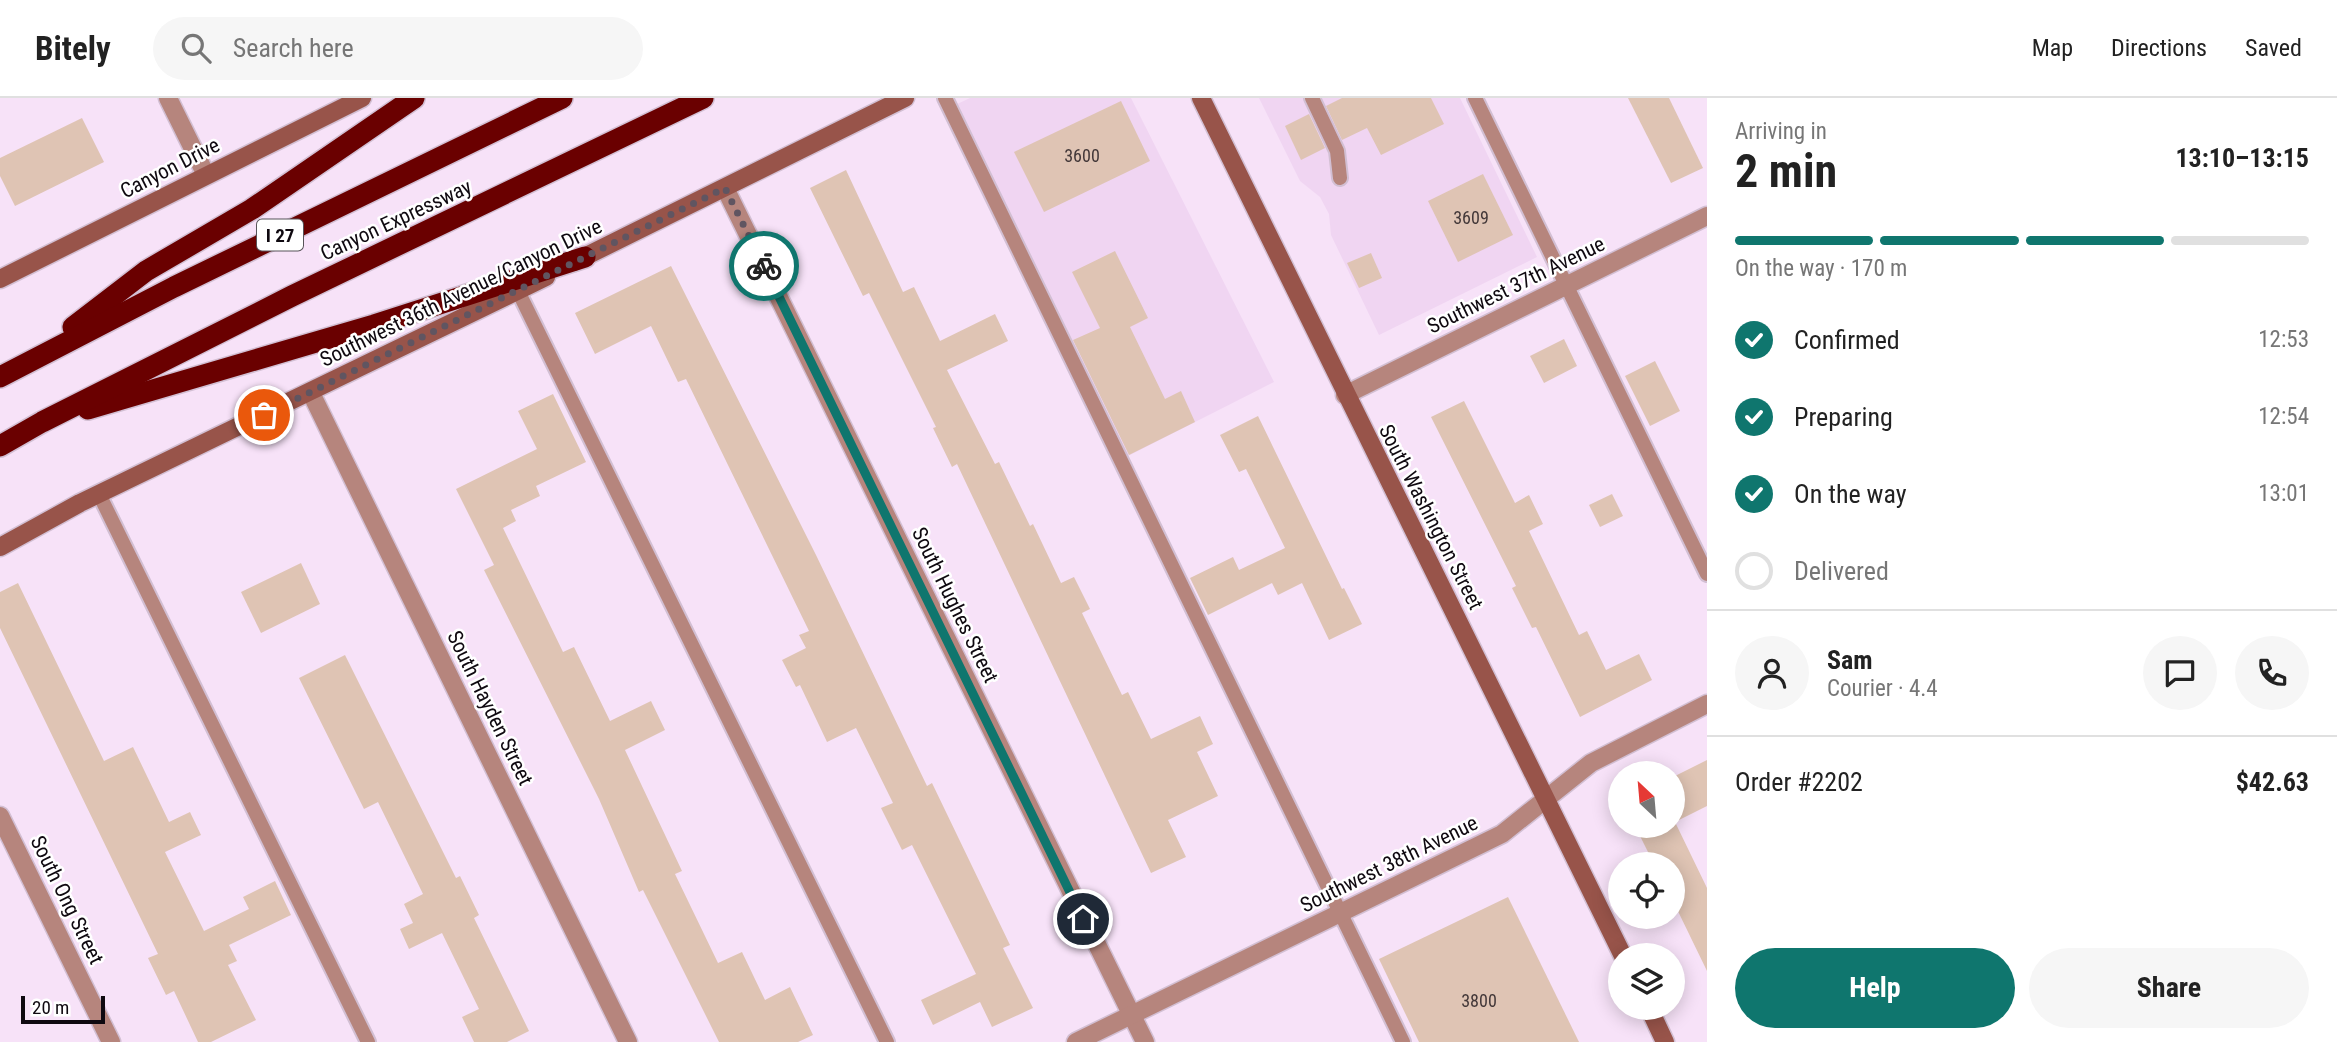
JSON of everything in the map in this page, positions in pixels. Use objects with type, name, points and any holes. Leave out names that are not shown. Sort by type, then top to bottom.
[{"type":"highway","points":[[33,358],[146,271],[252,209],[414,98]]},
{"type":"highway","name":"Canyon Expressway","points":[[0,377],[33,358],[562,98]]},
{"type":"highway","name":"Canyon Expressway","points":[[0,446],[42,422],[292,296],[703,98]]},
{"type":"highway","points":[[42,422],[374,326],[585,257]]},
{"type":"main road","name":"Canyon Drive","points":[[0,279],[362,98]]},
{"type":"main road","name":"Southwest 36th Avenue/Canyon Drive","points":[[0,547],[99,494],[311,393],[905,98]]},
{"type":"main road","name":"South Washington Street","points":[[1201,98],[1617,943]]},
{"type":"main road","points":[[1655,1020],[1665,1042]]},
{"type":"street","points":[[168,98],[206,175]]},
{"type":"street","name":"South Hughes Street","points":[[725,188],[1144,1042]]},
{"type":"street","name":"Southwest 37th Avenue","points":[[1345,395],[1707,216]]},
{"type":"street","name":"South Hayden Street","points":[[311,393],[628,1042]]},
{"type":"street","name":"Southwest 38th Avenue","points":[[1076,1042],[1502,834],[1591,763],[1707,704]]},
{"type":"street","name":"South Ong Street","points":[[0,816],[111,1042]]},
{"type":"lane","points":[[945,98],[1403,1042]]},
{"type":"lane","points":[[1312,98],[1337,151],[1340,178]]},
{"type":"lane","points":[[1475,98],[1707,574]]},
{"type":"lane","points":[[518,291],[887,1042]]},
{"type":"lane","points":[[99,494],[368,1042]]},
{"type":"shaded area","points":[[970,98],[1131,98],[1274,382],[1128,456],[953,106]]},
{"type":"shaded area","points":[[1259,98],[1460,98],[1537,257],[1379,335],[1331,235],[1329,214],[1320,197],[1300,181]]},
{"type":"building","points":[[1342,98],[1431,98],[1444,124],[1381,155],[1367,128],[1342,140],[1326,106]]},
{"type":"building","points":[[1628,98],[1669,98],[1703,168],[1671,183]]},
{"type":"building","points":[[1121,101],[1150,161],[1044,212],[1014,152]]},
{"type":"building","points":[[1309,114],[1325,148],[1301,160],[1285,126]]},
{"type":"building","points":[[82,118],[104,162],[15,206],[0,176],[0,158]]},
{"type":"building","points":[[846,170],[903,292],[914,287],[940,341],[995,314],[1008,341],[947,370],[995,464],[999,462],[1030,526],[1033,524],[1061,583],[1074,577],[1090,609],[1082,613],[1122,695],[1128,692],[1151,739],[1200,716],[1213,744],[1197,752],[1218,796],[1168,820],[1186,857],[1151,873],[957,464],[952,467],[933,428],[936,427],[869,293],[863,296],[810,188]]},
{"type":"building","points":[[1483,174],[1513,235],[1458,262],[1428,201]]},
{"type":"building","points":[[1115,251],[1148,318],[1130,327],[1165,399],[1181,391],[1195,422],[1129,455],[1073,340],[1100,328],[1072,272]]},
{"type":"building","points":[[1371,253],[1382,278],[1359,288],[1347,263]]},
{"type":"building","points":[[671,266],[816,555],[927,786],[932,783],[1010,945],[1003,948],[1033,1008],[992,1027],[980,1002],[933,1025],[921,1000],[976,974],[912,845],[902,850],[881,808],[893,803],[856,728],[827,742],[800,685],[796,687],[782,660],[806,648],[799,635],[809,631],[686,379],[678,382],[651,326],[595,354],[575,313]]},
{"type":"building","points":[[1564,339],[1577,366],[1544,383],[1530,356]]},
{"type":"building","points":[[1655,361],[1680,411],[1650,426],[1625,376]]},
{"type":"building","points":[[553,394],[586,462],[536,486],[540,496],[511,510],[516,521],[503,528],[563,652],[574,647],[610,721],[651,701],[665,730],[625,750],[682,871],[675,874],[718,963],[742,952],[765,1000],[790,987],[813,1035],[798,1042],[719,1042],[643,890],[639,892],[599,799],[484,570],[494,565],[456,489],[537,449],[518,411]]},
{"type":"building","points":[[1464,401],[1515,503],[1529,495],[1543,524],[1529,531],[1579,635],[1587,631],[1606,670],[1639,654],[1652,680],[1580,717],[1536,627],[1532,628],[1512,588],[1516,586],[1431,417]]},
{"type":"building","points":[[1258,416],[1342,589],[1344,588],[1362,624],[1329,640],[1302,583],[1278,595],[1272,583],[1208,615],[1190,578],[1233,557],[1239,570],[1285,548],[1246,469],[1239,472],[1220,435]]},
{"type":"building","points":[[1612,494],[1623,516],[1600,527],[1589,505]]},
{"type":"building","points":[[301,563],[320,604],[261,633],[241,592]]},
{"type":"building","points":[[18,583],[104,761],[133,747],[169,822],[190,812],[201,835],[165,852],[204,931],[249,909],[243,897],[275,881],[291,915],[229,945],[237,961],[228,965],[256,1020],[211,1042],[198,1042],[174,991],[166,995],[148,958],[158,954],[0,628],[0,592]]},
{"type":"building","points":[[345,655],[456,878],[460,876],[479,915],[474,918],[529,1031],[507,1042],[474,1042],[462,1017],[479,1009],[442,933],[409,949],[400,929],[413,923],[404,904],[423,894],[378,802],[364,809],[299,678]]},
{"type":"building","points":[[1707,760],[1707,806],[1685,817],[1685,771]]},
{"type":"building","points":[[1641,838],[1683,838],[1707,888],[1707,971],[1685,926],[1685,852],[1648,852]]},
{"type":"building","points":[[1508,897],[1579,1042],[1419,1042],[1379,959]]},
{"type":"way so far","points":[[264,415],[725,188],[764,266]]},
{"type":"route","points":[[764,266],[1083,919]]}]
